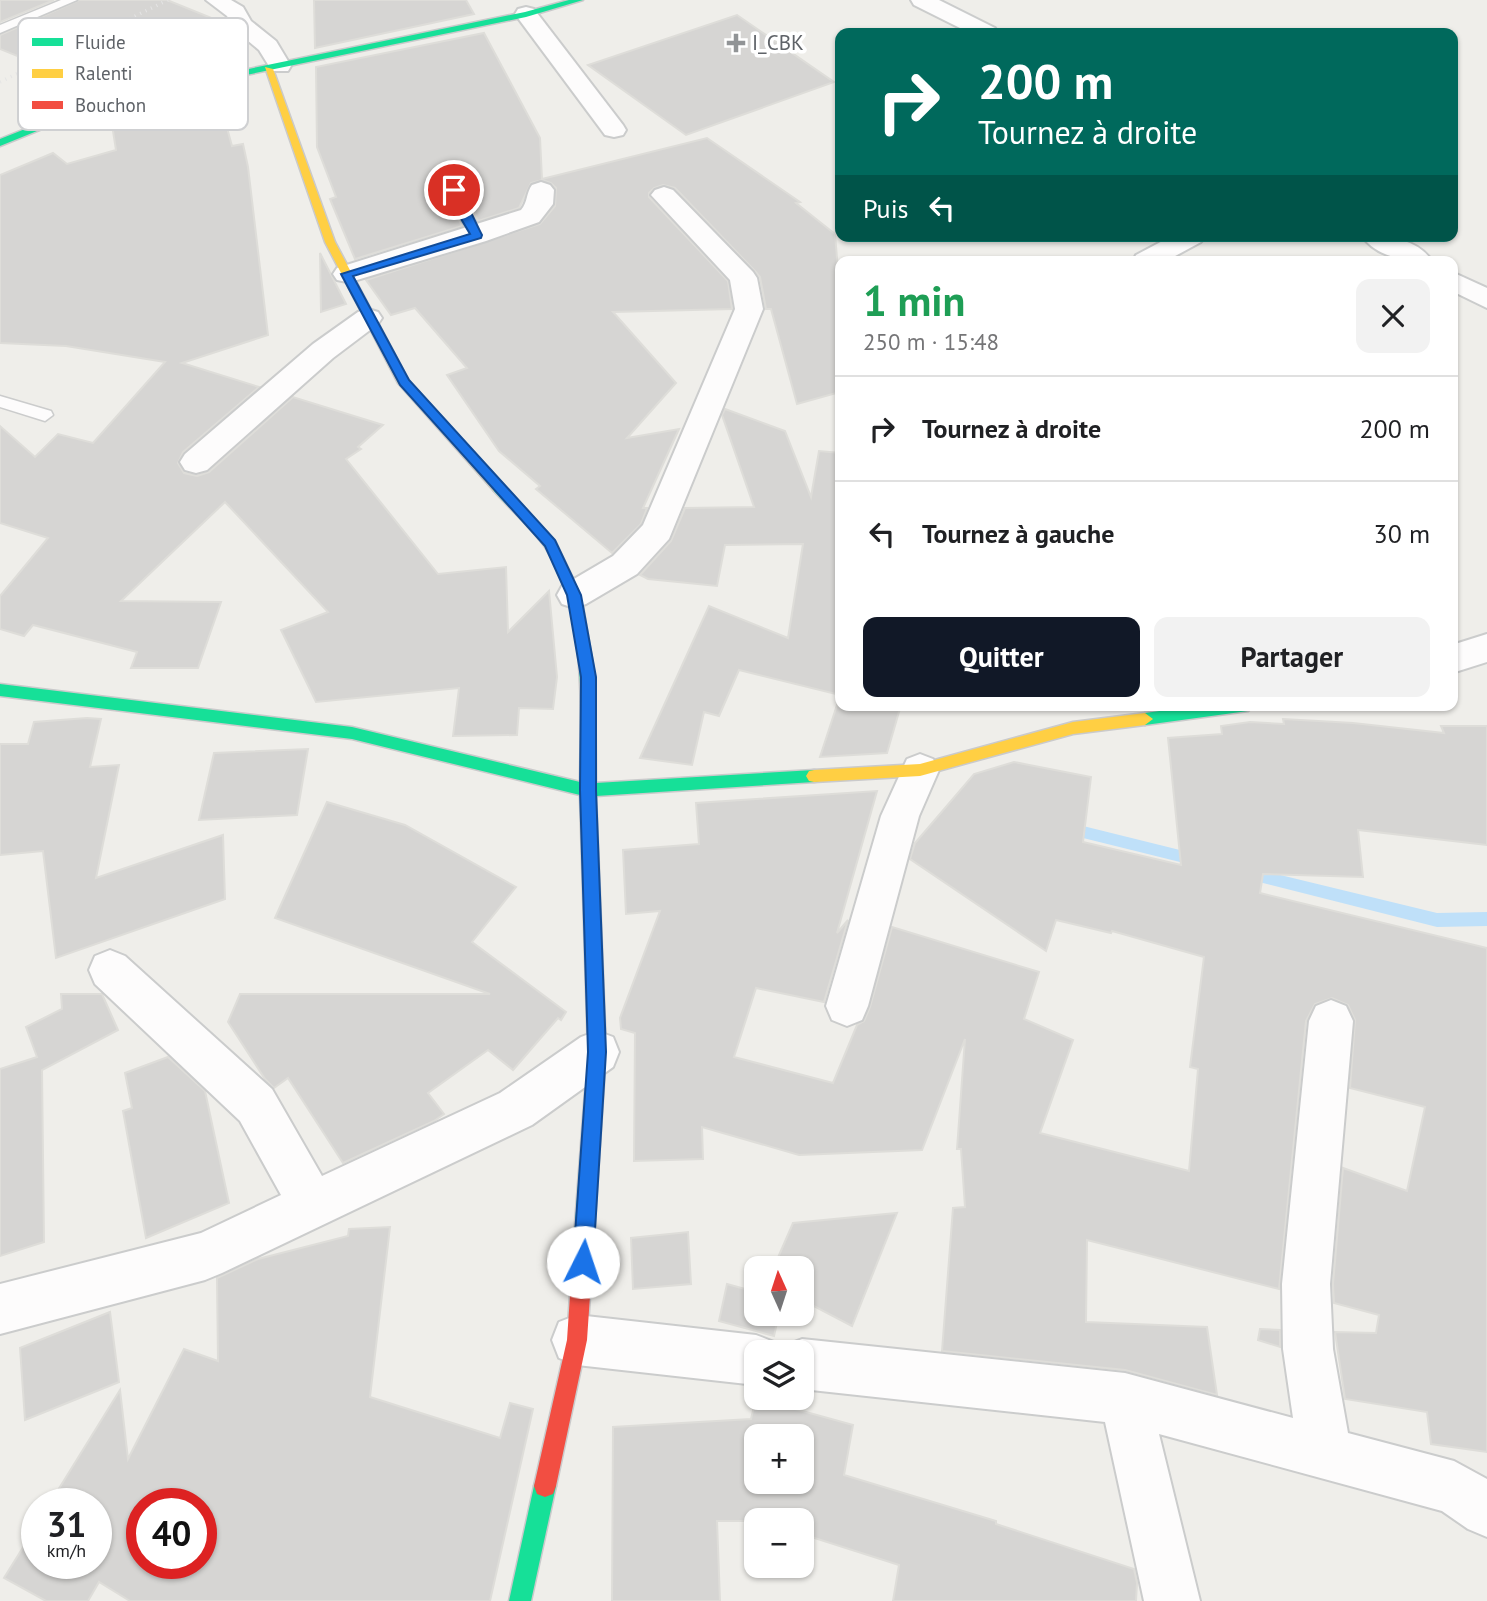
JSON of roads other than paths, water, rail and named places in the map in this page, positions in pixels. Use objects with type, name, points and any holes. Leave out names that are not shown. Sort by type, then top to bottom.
[{"type":"street","points":[[217,0],[235,12],[239,18]]},
{"type":"street","points":[[248,73],[526,14],[579,0]]},
{"type":"street","points":[[922,0],[977,28]]},
{"type":"street","points":[[526,14],[614,130]]},
{"type":"street","points":[[248,29],[268,46],[330,242],[404,383],[550,544],[574,595],[588,677],[588,790],[597,1052],[577,1340],[520,1601]]},
{"type":"street","points":[[0,143],[32,130]]},
{"type":"street","points":[[347,274],[530,216],[540,204],[541,190]]},
{"type":"street","points":[[574,595],[625,565],[657,531],[748,309],[743,278],[664,195]]},
{"type":"street","points":[[1155,256],[1181,242]]},
{"type":"street","points":[[1386,242],[1410,256]]},
{"type":"street","points":[[1458,283],[1487,299]]},
{"type":"street","points":[[196,462],[323,351],[368,318]]},
{"type":"street","points":[[1458,657],[1487,648]]},
{"type":"street","points":[[0,690],[352,733],[588,790],[920,770],[1073,728],[1202,711]]},
{"type":"street","points":[[847,1006],[900,816],[920,770]]},
{"type":"street","points":[[110,970],[256,1105],[312,1204]]},
{"type":"street","points":[[1325,1454],[1308,1349],[1306,1284],[1331,1021]]},
{"type":"street","points":[[0,1309],[205,1256],[516,1109],[597,1052]]},
{"type":"street","points":[[577,1340],[744,1359]]},
{"type":"street","points":[[814,1365],[1125,1399],[1454,1489],[1487,1510]]},
{"type":"street","points":[[1125,1399],[1172,1601]]},
{"type":"lane","points":[[27,18],[71,0]]},
{"type":"lane","points":[[0,29],[18,22]]},
{"type":"lane","points":[[446,169],[463,212],[477,235]]},
{"type":"lane","points":[[0,401],[45,415]]},
{"type":"waterway","points":[[1067,828],[1196,860]]},
{"type":"waterway","points":[[1247,873],[1437,920],[1487,919]]},
{"type":"railway","points":[[131,18],[168,0]]},
{"type":"railway","points":[[0,82],[18,73]]},
{"type":"place","name":"I_CBK","points":[[736,43]]}]
